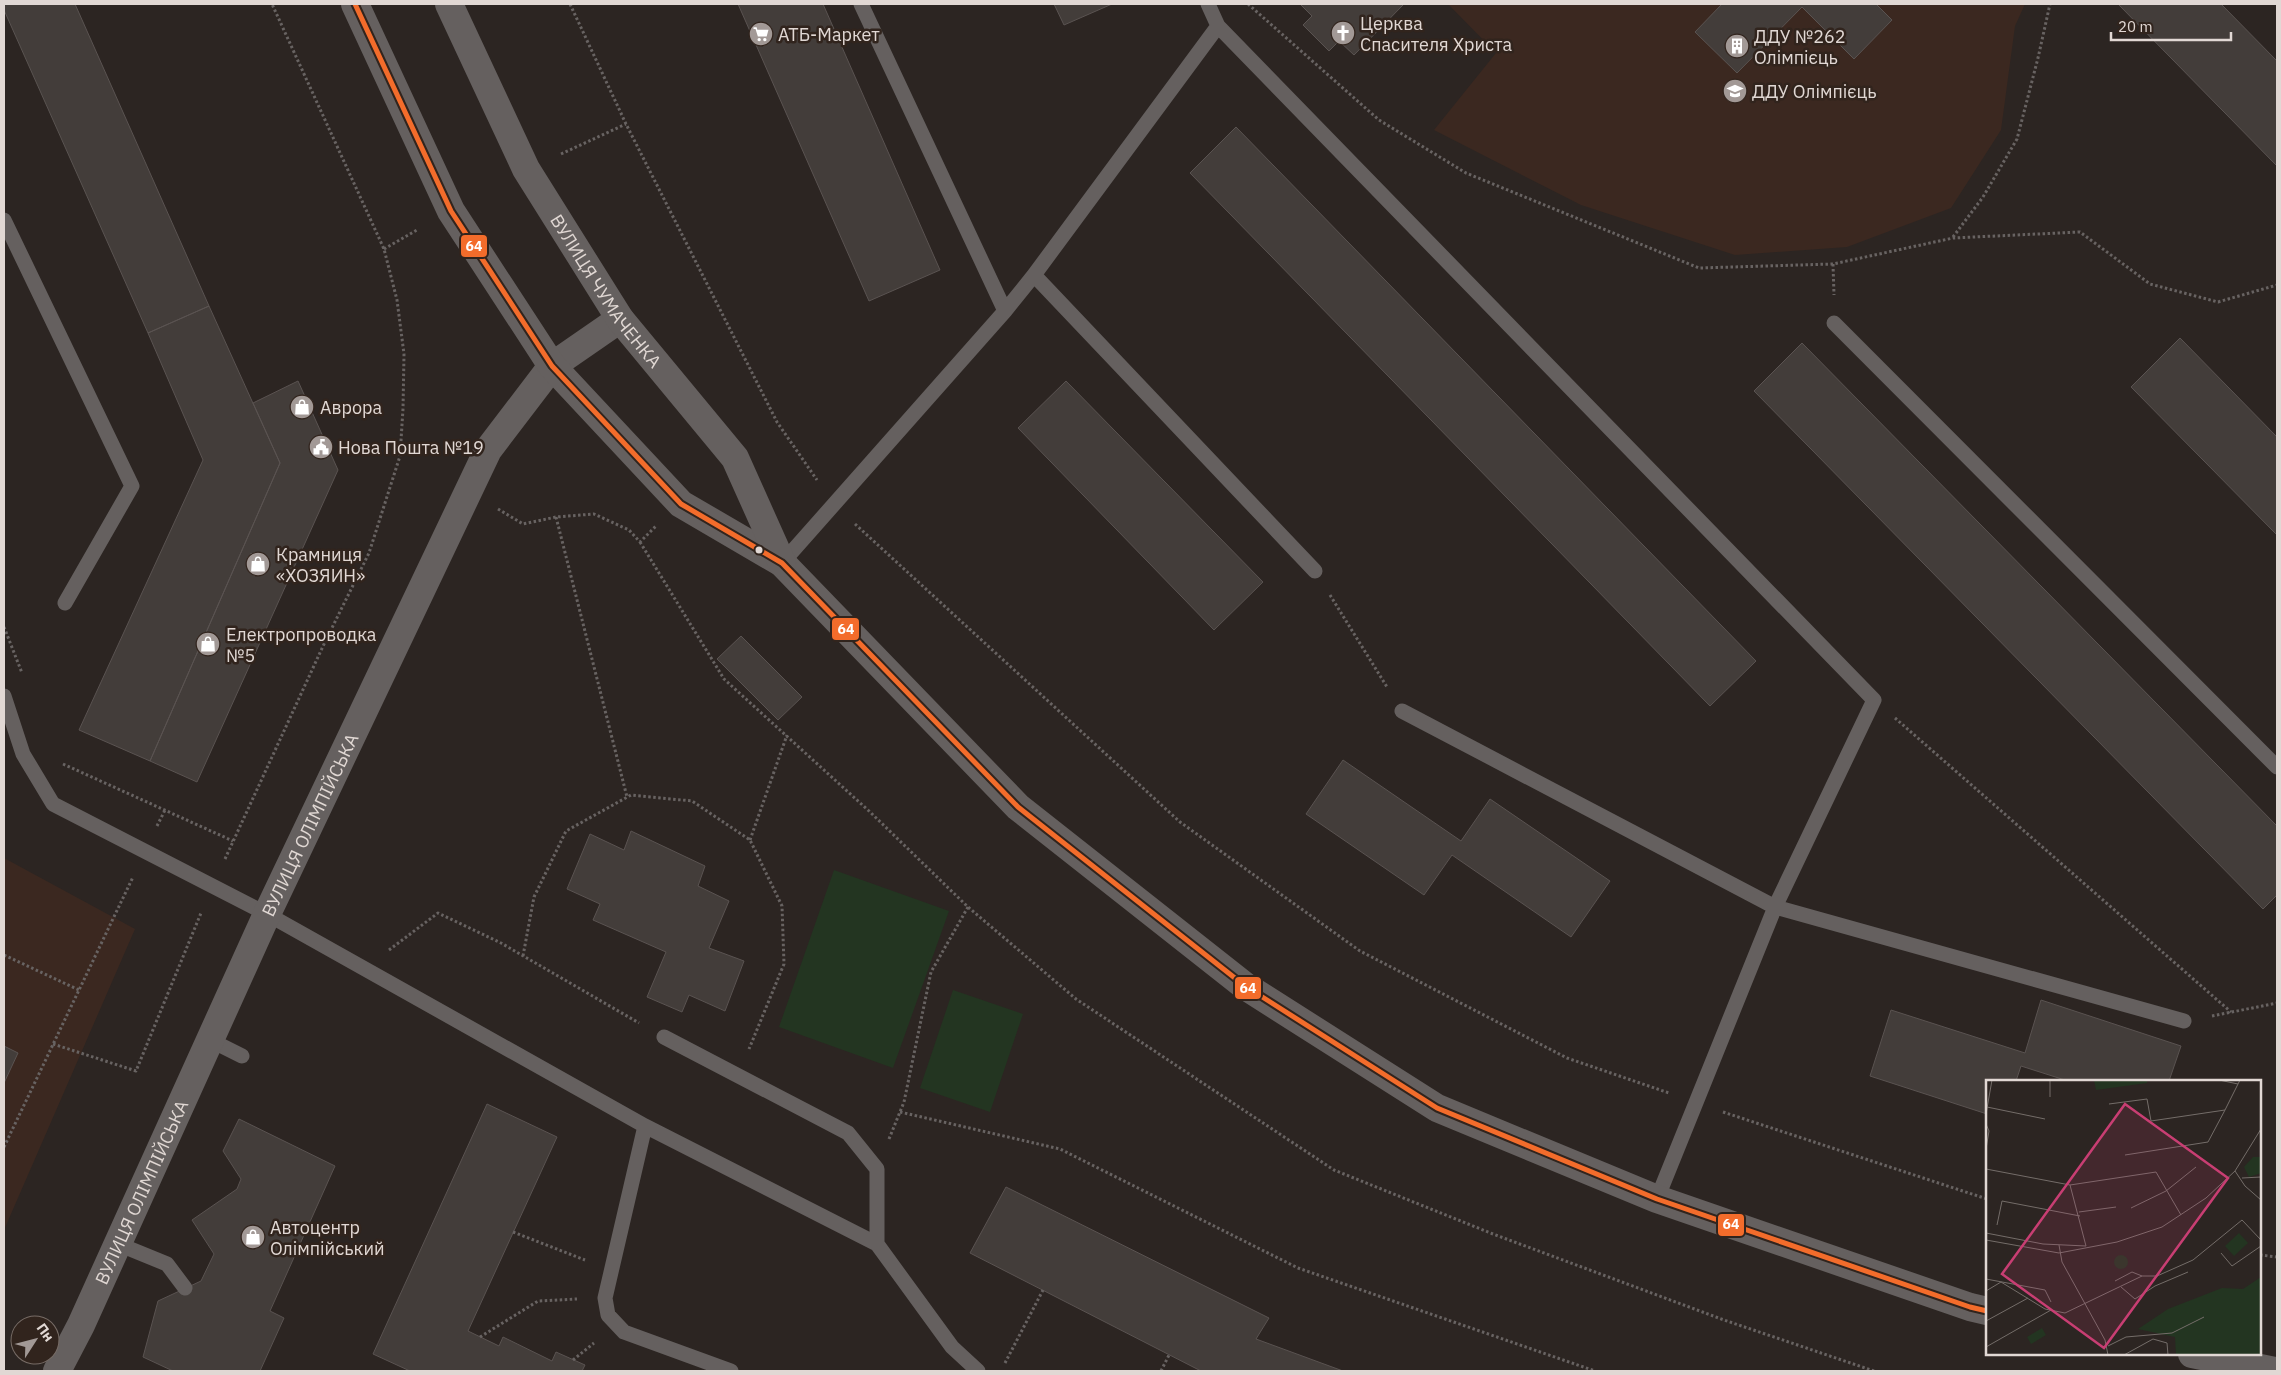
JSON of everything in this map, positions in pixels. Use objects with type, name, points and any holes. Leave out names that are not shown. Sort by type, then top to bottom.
[{"type":"street","name":"ВУЛИЦЯ ЧУМАЧЕНКА","points":[[355,4],[451,210],[552,366],[681,504],[782,563],[1018,807],[1245,986],[1437,1108],[1657,1199],[1970,1307],[1986,1311]]},
{"type":"street","name":"ВУЛИЦЯ ЧУМАЧЕНКА","points":[[449,4],[526,169],[620,319],[735,458],[782,563]]},
{"type":"street","name":"ВУЛИЦЯ ОЛІМПІЙСЬКА","points":[[57,1371],[81,1326],[267,914],[488,450],[552,366],[620,319]]},
{"type":"street","points":[[2197,1355],[2275,1371]]},
{"type":"lane","points":[[861,4],[1005,311]]},
{"type":"lane","points":[[1208,4],[1218,26],[1874,700],[1775,907],[1657,1199]]},
{"type":"lane","points":[[782,563],[1034,276],[1218,26]]},
{"type":"lane","points":[[4,220],[132,486],[66,603]]},
{"type":"lane","points":[[1034,276],[1315,571]]},
{"type":"lane","points":[[1834,323],[2277,767]]},
{"type":"lane","points":[[4,696],[23,754],[53,804],[267,914],[645,1126],[877,1244],[952,1347],[978,1371]]},
{"type":"lane","points":[[1402,711],[1775,907],[2184,1021]]},
{"type":"lane","points":[[664,1037],[848,1133],[877,1169],[877,1244]]},
{"type":"lane","points":[[210,1040],[242,1056]]},
{"type":"lane","points":[[645,1126],[605,1298],[608,1315],[624,1332],[731,1371]]},
{"type":"lane","points":[[118,1244],[167,1264],[185,1288]]},
{"type":"path","points":[[53,1044],[136,1071],[212,887],[324,644],[369,553],[400,456],[404,354],[398,300],[384,249],[272,4]]},
{"type":"path","points":[[570,4],[626,124],[777,422],[834,505],[1180,822],[1360,951],[1567,1058],[1986,1199]]},
{"type":"path","points":[[1248,4],[1380,120],[1466,173],[1699,268],[1833,264],[1953,238],[2080,232],[2150,284],[2218,302],[2277,286]]},
{"type":"path","points":[[1953,238],[1983,197],[2017,139],[2050,4]]},
{"type":"path","points":[[561,154],[626,124]]},
{"type":"path","points":[[384,249],[417,230]]},
{"type":"path","points":[[495,507],[523,524],[556,517],[594,514],[629,530],[640,542],[724,679],[869,811],[968,907],[1076,999],[1334,1170],[1493,1234],[1724,1320],[1874,1371]]},
{"type":"path","points":[[556,517],[627,797]]},
{"type":"path","points":[[640,542],[659,523]]},
{"type":"path","points":[[1315,571],[1402,711]]},
{"type":"path","points":[[4,627],[25,680]]},
{"type":"path","points":[[1874,700],[2231,1012]]},
{"type":"path","points":[[750,840],[786,735]]},
{"type":"path","points":[[57,761],[233,841]]},
{"type":"path","points":[[523,956],[534,897],[566,831],[631,795],[692,801],[750,840],[782,906],[784,964],[738,1075]]},
{"type":"path","points":[[4,1147],[135,873]]},
{"type":"path","points":[[877,1169],[904,1102],[932,972],[968,907]]},
{"type":"path","points":[[364,969],[438,913],[523,956],[664,1037]]},
{"type":"path","points":[[4,955],[79,990]]},
{"type":"path","points":[[2184,1021],[2277,1003]]},
{"type":"path","points":[[900,1112],[1060,1149],[1298,1268],[1595,1371]]},
{"type":"path","points":[[513,1232],[611,1271]]},
{"type":"path","points":[[2261,1255],[2277,1257]]},
{"type":"path","points":[[1001,1371],[1042,1290]]},
{"type":"path","points":[[480,1337],[538,1301],[605,1298]]},
{"type":"path","points":[[1161,1371],[1169,1355]]},
{"type":"shaded area","name":"ДДУ Олімпієць","points":[[1448,4],[2025,4],[2015,26],[2001,130],[1951,208],[1847,247],[1735,255],[1581,205],[1434,130],[1496,53]]},
{"type":"shaded area","points":[[4,858],[135,929],[4,1230]]},
{"type":"green space","points":[[834,870],[949,911],[893,1068],[779,1027]]},
{"type":"green space","points":[[953,990],[1023,1014],[990,1112],[920,1088]]},
{"type":"building","points":[[4,4],[75,4],[209,306],[148,333],[4,10]]},
{"type":"building","points":[[738,4],[823,4],[940,270],[869,301]]},
{"type":"building","points":[[1054,4],[1112,4],[1064,25]]},
{"type":"building","name":"Церква Спасителя Христа","points":[[1300,4],[1404,4],[1354,55],[1339,41],[1329,51],[1303,25],[1312,16]]},
{"type":"building","name":"ДДУ №262 Олімпієць","points":[[1722,4],[1876,4],[1892,20],[1854,59],[1802,7],[1737,73],[1695,32]]},
{"type":"building","points":[[2118,4],[2221,4],[2277,61],[2277,166]]},
{"type":"building","points":[[1236,127],[1756,661],[1710,706],[1190,173]]},
{"type":"building","points":[[209,306],[280,463],[150,761],[79,730],[203,460],[148,333]]},
{"type":"building","points":[[2180,338],[2277,437],[2277,535],[2131,387]]},
{"type":"building","points":[[1802,343],[2277,826],[2277,895],[2263,909],[1754,391]]},
{"type":"building","points":[[298,381],[338,470],[197,782],[150,761],[280,463],[253,403]]},
{"type":"building","points":[[1066,381],[1263,582],[1214,630],[1018,428]]},
{"type":"building","points":[[741,636],[802,697],[778,720],[717,659]]},
{"type":"building","points":[[1343,760],[1461,841],[1490,799],[1610,881],[1571,937],[1452,855],[1424,895],[1306,814]]},
{"type":"building","points":[[631,831],[705,866],[698,886],[729,901],[709,948],[744,961],[725,1011],[689,995],[682,1012],[647,997],[666,952],[593,920],[600,904],[567,889],[590,834],[624,850]]},
{"type":"building","points":[[2041,1000],[2181,1046],[2169,1080],[2065,1080],[2021,1066],[2016,1080],[1986,1080],[1986,1114],[1870,1076],[1891,1010],[2025,1053]]},
{"type":"building","points":[[4,1046],[18,1053],[4,1083]]},
{"type":"building","points":[[487,1104],[557,1137],[468,1331],[499,1346],[503,1337],[552,1361],[556,1352],[585,1365],[582,1371],[410,1371],[373,1354]]},
{"type":"building","name":"Автоцентр Олімпійський","points":[[239,1119],[335,1166],[270,1311],[284,1318],[260,1371],[173,1371],[143,1357],[158,1301],[201,1281],[214,1254],[192,1220],[237,1189],[241,1179],[223,1151]]},
{"type":"building","points":[[1006,1187],[1269,1318],[1256,1339],[1343,1371],[1201,1371],[970,1253]]},
{"type":"transit line","name":"64","points":[[355,4],[451,211],[552,366],[681,504],[782,563],[1018,807],[1245,986],[1437,1108],[1657,1199],[1970,1307],[1986,1311]]},
{"type":"place","name":"Церква Спасителя Христа","points":[[1343,33]]},
{"type":"place","name":"АТБ-Маркет","points":[[761,34]]},
{"type":"place","name":"ДДУ №262 Олімпієць","points":[[1737,46]]},
{"type":"place","name":"ДДУ Олімпієць","points":[[1735,91]]},
{"type":"place","name":"Аврора","points":[[302,407]]},
{"type":"place","name":"Нова Пошта №19","points":[[321,447]]},
{"type":"place","name":"Крамниця «ХОЗЯИН»","points":[[258,564]]},
{"type":"place","name":"Електропроводка №5","points":[[208,644]]},
{"type":"place","name":"Автоцентр Олімпійський","points":[[253,1237]]}]
